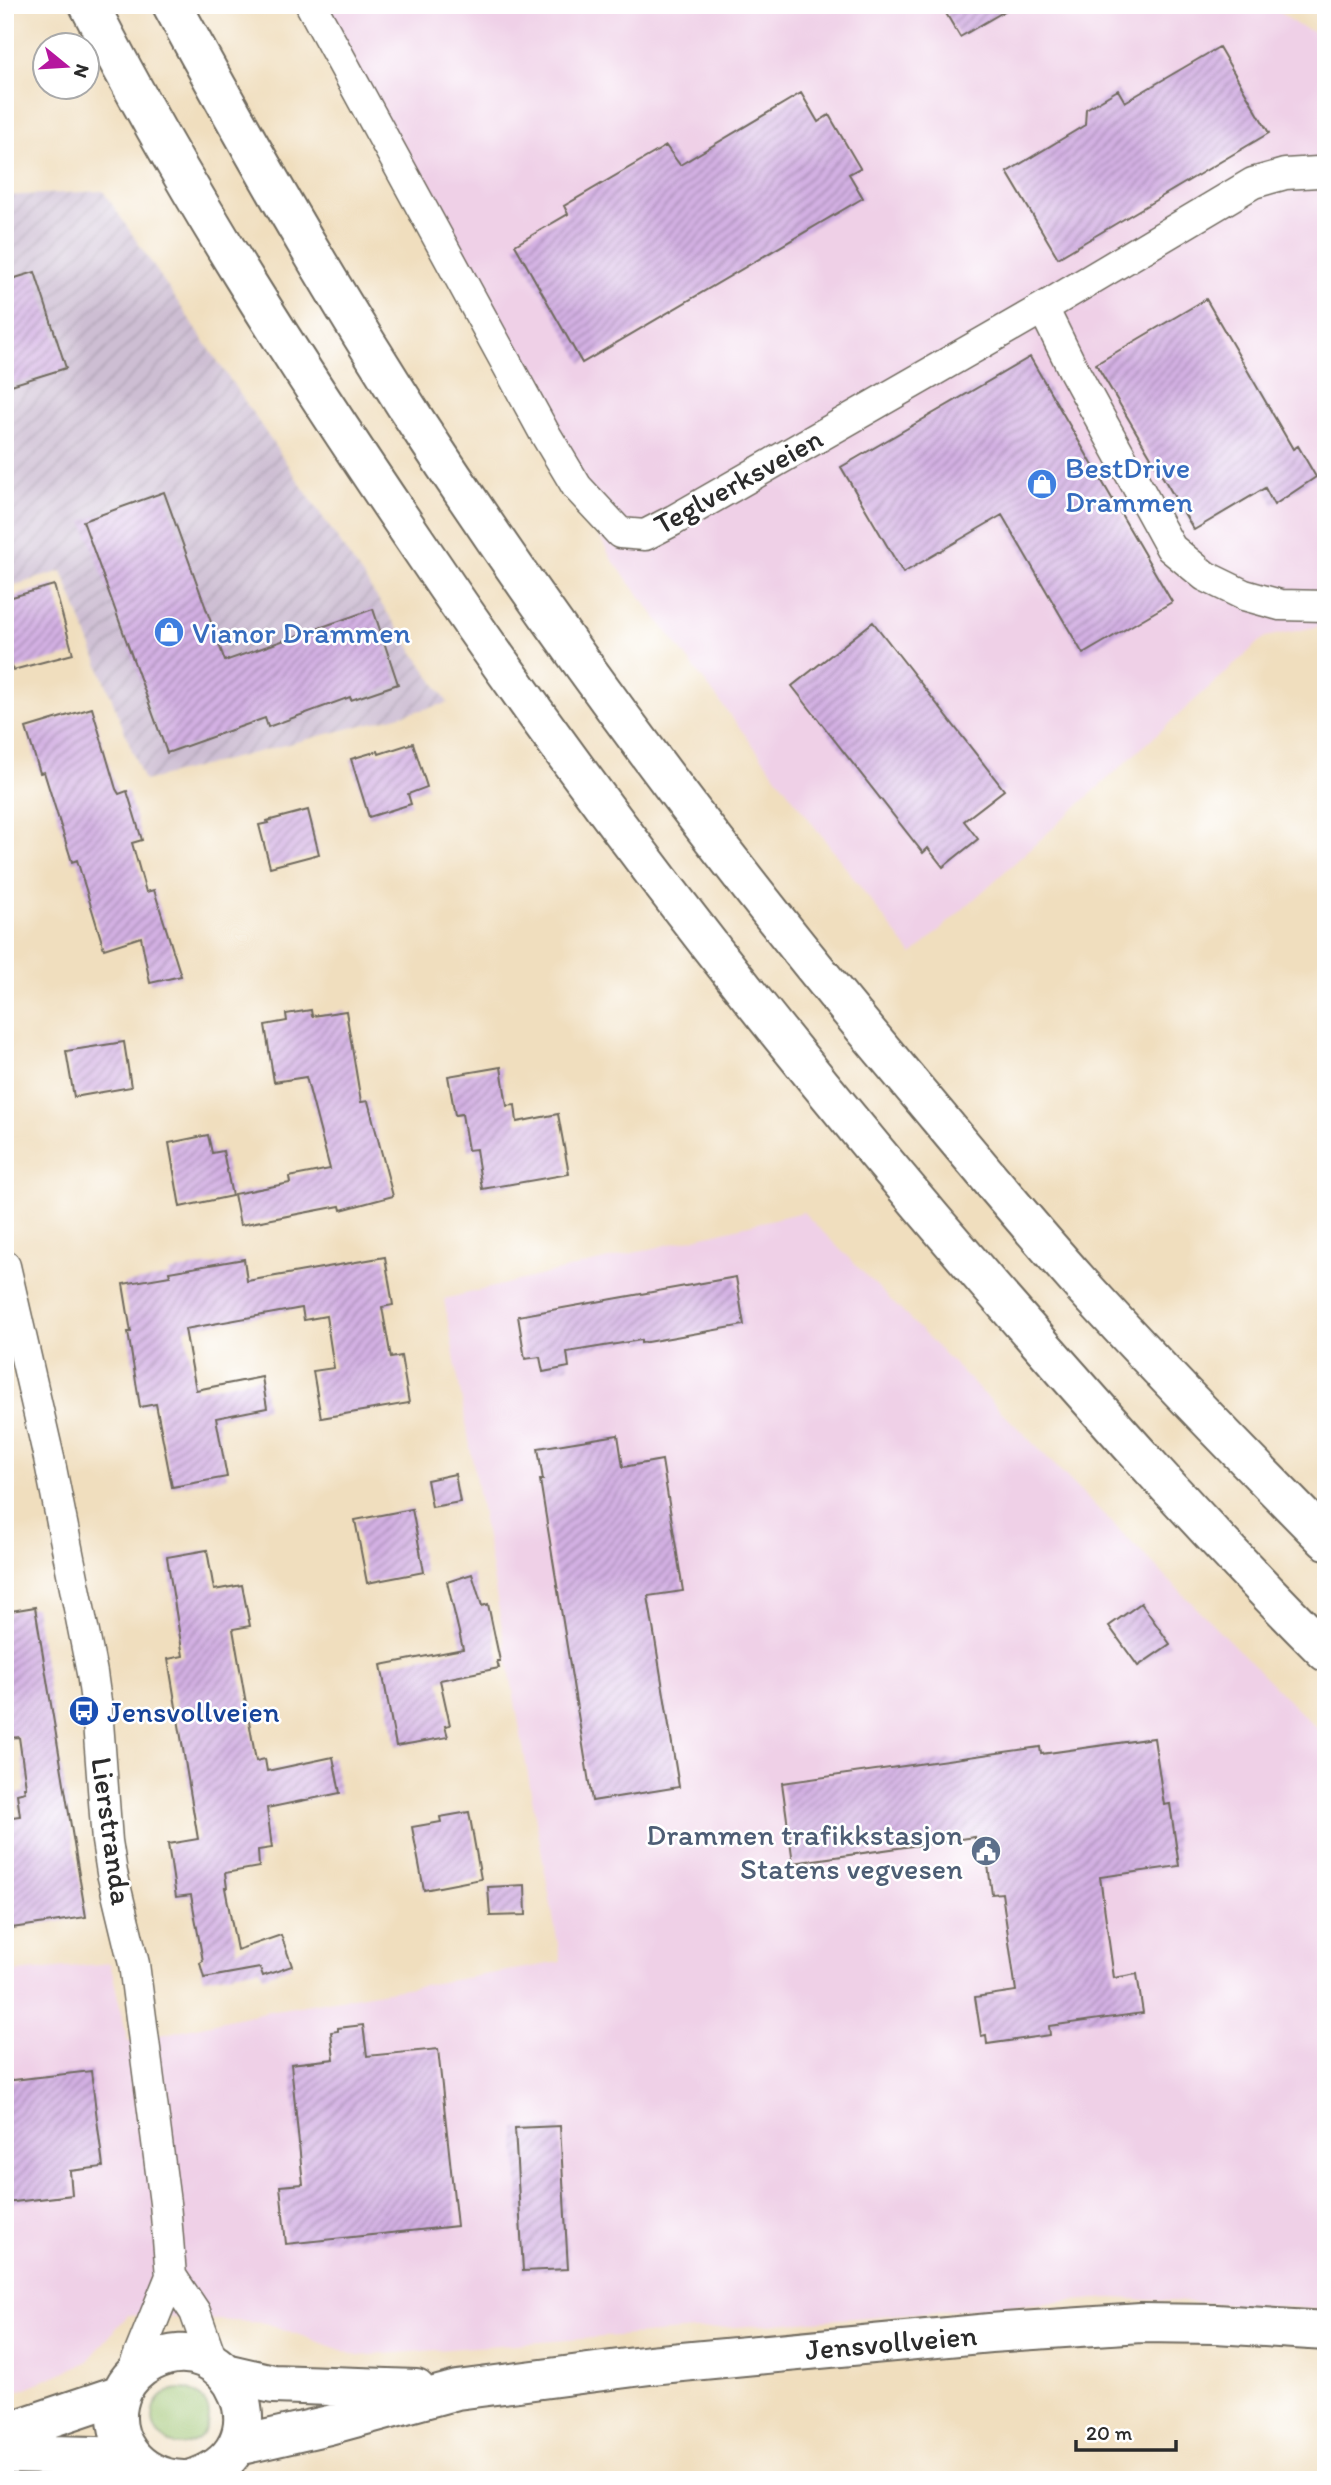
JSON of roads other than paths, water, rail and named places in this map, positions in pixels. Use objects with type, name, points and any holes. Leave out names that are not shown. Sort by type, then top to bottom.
[{"type":"main road","points":[[89,5],[192,193],[379,487],[538,718],[664,887],[771,1024],[940,1228],[1171,1491],[1326,1652]]},
{"type":"main road","points":[[172,5],[231,115],[340,299],[416,420],[505,554],[703,827],[850,1012],[1002,1193],[1089,1292],[1326,1540]]},
{"type":"main road","name":"Jensvollveien","points":[[5,2454],[96,2456],[186,2471],[329,2426],[457,2390],[650,2365],[990,2333],[1141,2323],[1326,2331]]},
{"type":"main road","points":[[177,2354],[196,2356],[219,2368],[234,2386],[241,2400],[242,2431],[186,2471],[120,2436],[117,2422],[125,2387],[142,2366],[177,2354]]},
{"type":"main road","name":"Jensvollveien","points":[[219,2368],[272,2384],[457,2390]]},
{"type":"main road","points":[[5,2433],[125,2387]]},
{"type":"street","name":"Teglverksveien","points":[[311,5],[544,432],[577,487],[620,533],[645,535],[674,520],[1044,308],[1253,183],[1285,174],[1318,172]]},
{"type":"street","points":[[1044,308],[1073,369],[1171,548],[1205,576],[1244,595],[1280,605],[1326,606]]},
{"type":"street","name":"Lierstranda","points":[[5,1266],[92,1673],[101,1754],[104,1823],[112,1873],[134,1964],[165,2203],[171,2276],[125,2387]]},
{"type":"street","name":"Lierstranda","points":[[171,2276],[195,2312],[219,2368]]},
{"type":"place","name":"BestDrive Drammen","points":[[1042,484]]},
{"type":"place","name":"Vianor Drammen","points":[[169,632]]},
{"type":"place","name":"Jensvollveien","points":[[84,1711]]},
{"type":"place","name":"Drammen trafikkstasjon Statens vegvesen","points":[[986,1851]]}]
